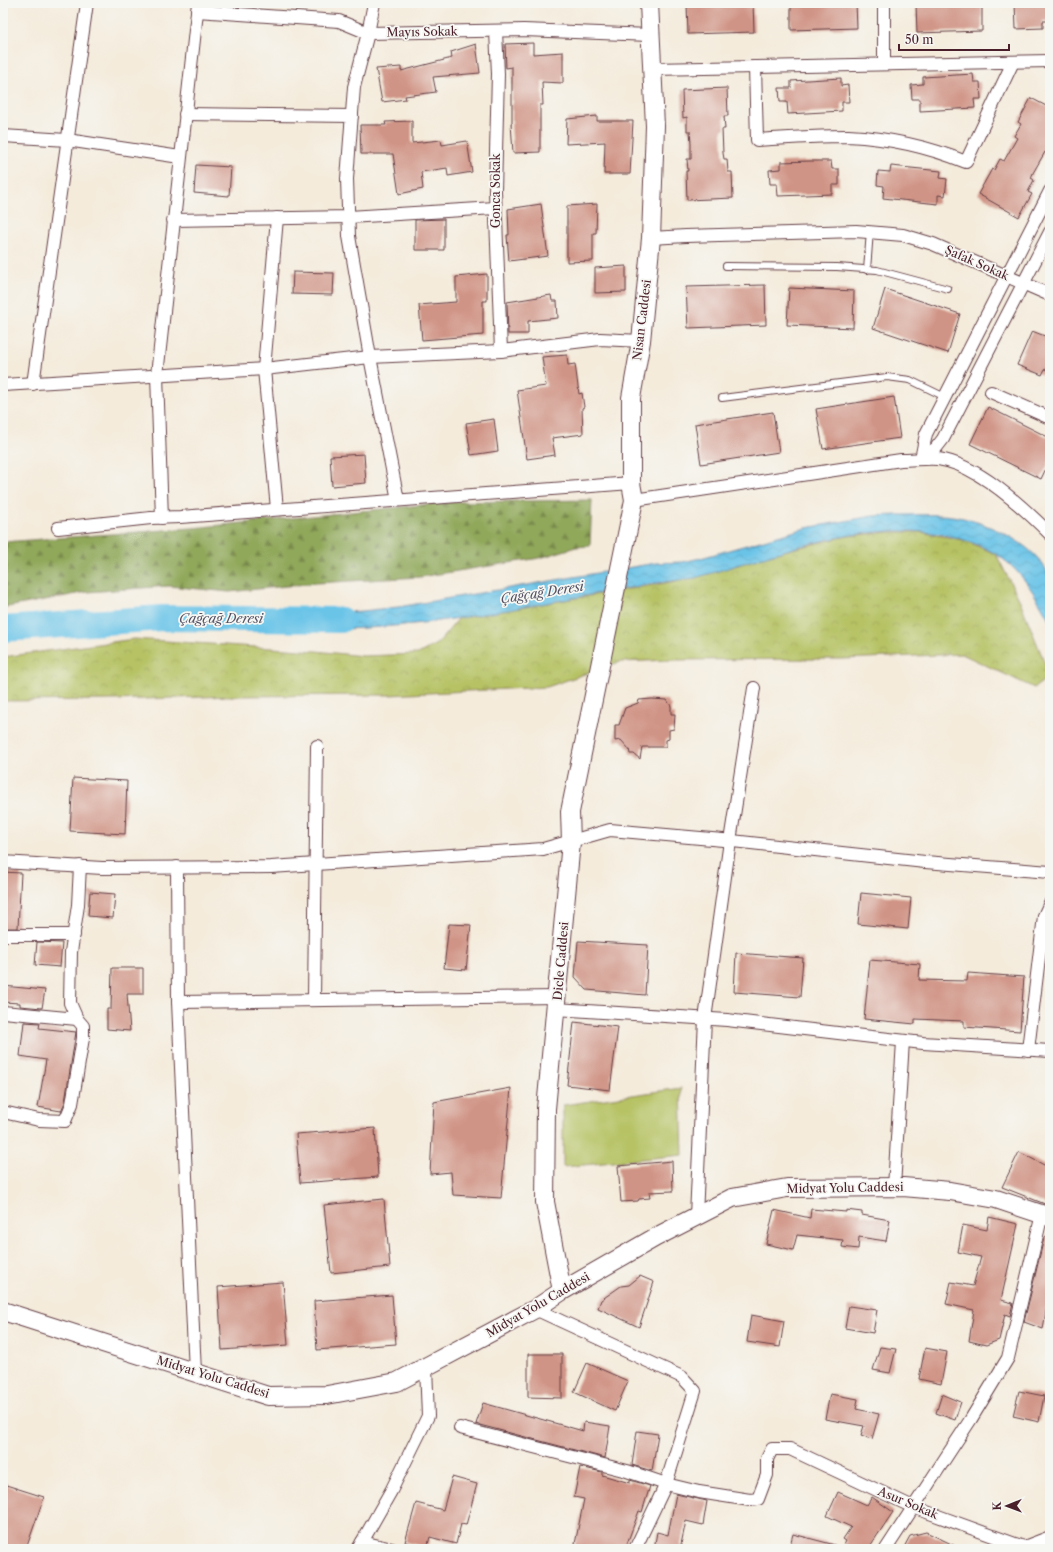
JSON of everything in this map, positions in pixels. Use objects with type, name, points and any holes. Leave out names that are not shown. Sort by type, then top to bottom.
[{"type":"street","points":[[33,384],[87,3]]},
{"type":"street","points":[[374,3],[354,87],[347,179],[349,236],[370,357],[398,500]]},
{"type":"street","name":"Nisan Caddesi","points":[[606,634],[629,526],[632,491],[631,398],[641,341],[651,238],[654,126],[649,3]]},
{"type":"street","points":[[884,3],[884,64]]},
{"type":"street","points":[[162,518],[157,375],[197,7]]},
{"type":"street","name":"Mayıs Sokak","points":[[197,7],[338,21],[368,33],[496,31],[650,35]]},
{"type":"street","name":"Gonca Sokak","points":[[496,31],[498,74],[495,208],[501,351]]},
{"type":"street","points":[[652,69],[1050,61]]},
{"type":"street","points":[[755,67],[756,140],[848,136],[886,140],[928,148],[966,162],[1013,62]]},
{"type":"street","points":[[185,114],[352,116]]},
{"type":"street","points":[[3,136],[67,140],[180,157]]},
{"type":"street","points":[[921,459],[926,434],[1050,191]]},
{"type":"street","points":[[173,220],[349,217],[495,208]]},
{"type":"street","points":[[277,218],[264,369],[277,509]]},
{"type":"street","name":"Şafak Sokak","points":[[651,238],[870,231],[903,235],[933,244],[1050,295]]},
{"type":"street","points":[[921,459],[936,448],[943,439],[1050,232]]},
{"type":"street","points":[[3,385],[264,369],[370,357],[501,351],[600,339],[641,341]]},
{"type":"street","points":[[991,392],[1050,418]]},
{"type":"street","points":[[58,528],[162,518],[398,500],[632,491],[901,460],[938,459],[967,468],[1007,494],[1050,534]]},
{"type":"street","name":"Dicle Caddesi","points":[[562,1291],[545,1202],[546,1109],[571,842],[570,812],[606,634]]},
{"type":"street","points":[[696,1216],[705,1019],[730,841],[754,688]]},
{"type":"street","points":[[314,1000],[317,746]]},
{"type":"street","points":[[3,862],[80,866],[271,867],[543,850],[610,830],[925,862],[1050,872]]},
{"type":"street","points":[[3,1112],[39,1120],[65,1121],[72,1104],[83,1038],[83,1026],[77,1019],[70,1003],[72,952],[80,866]]},
{"type":"street","points":[[177,867],[178,1002],[195,1372]]},
{"type":"street","points":[[1028,1050],[1044,916],[1050,903]]},
{"type":"street","points":[[3,935],[74,934]]},
{"type":"street","points":[[178,1002],[314,1000],[557,1003],[903,1041],[1050,1051]]},
{"type":"street","points":[[3,1012],[77,1019]]},
{"type":"street","points":[[894,1187],[903,1041]]},
{"type":"street","name":"Midyat Yolu Caddesi","points":[[3,1311],[268,1396],[320,1395],[397,1382],[535,1309],[562,1291],[656,1237],[732,1198],[787,1188],[894,1187],[950,1191],[996,1199],[1046,1216]]},
{"type":"street","points":[[886,1549],[971,1419],[1008,1358],[1046,1216]]},
{"type":"street","points":[[535,1309],[682,1377],[695,1391],[666,1484],[636,1549]]},
{"type":"street","points":[[392,1549],[360,1546],[391,1491],[428,1416],[426,1367]]},
{"type":"street","points":[[460,1428],[627,1471],[666,1484]]},
{"type":"street","name":"Asur Sokak","points":[[666,1484],[699,1492],[750,1500],[758,1499],[767,1475],[767,1459],[772,1449],[790,1449],[913,1506],[1020,1547]]},
{"type":"street","points":[[1020,1547],[1050,1537]]},
{"type":"lane","points":[[867,270],[870,231]]},
{"type":"lane","points":[[726,266],[837,267],[877,270],[948,288]]},
{"type":"lane","points":[[722,398],[887,377],[910,380],[945,397]]},
{"type":"green space","points":[[592,500],[590,546],[576,547],[540,558],[420,577],[316,583],[229,592],[169,586],[87,592],[3,608],[3,542],[192,528],[452,502]]},
{"type":"green space","points":[[891,532],[921,532],[963,540],[996,554],[1020,601],[1050,676],[1034,688],[962,654],[842,659],[671,660],[620,662],[547,687],[389,695],[233,696],[115,700],[3,701],[3,657],[134,639],[316,651],[363,656],[418,654],[438,643],[459,618],[694,578],[780,552],[847,536]]},
{"type":"green space","points":[[681,1088],[683,1155],[563,1167],[563,1105]]},
{"type":"water","points":[[873,516],[955,516],[988,526],[1026,547],[1045,567],[1050,579],[1050,621],[1034,593],[1025,581],[1006,561],[994,553],[981,546],[964,540],[938,534],[911,531],[884,531],[829,539],[776,553],[695,578],[656,583],[509,610],[411,624],[345,629],[312,629],[305,621],[311,614],[398,607],[656,563],[683,562],[806,528]]},
{"type":"building","points":[[687,3],[753,3],[754,32],[688,34]]},
{"type":"building","points":[[791,3],[856,3],[857,28],[791,30]]},
{"type":"building","points":[[916,3],[982,3],[982,31],[917,33]]},
{"type":"building","points":[[1015,3],[1050,3],[1050,21],[1043,21],[1043,28],[1016,29]]},
{"type":"building","points":[[533,43],[533,54],[563,52],[563,83],[542,82],[543,105],[540,105],[540,152],[513,153],[511,123],[512,67],[506,68],[505,44]]},
{"type":"building","points":[[476,44],[480,73],[433,77],[436,92],[405,96],[406,99],[382,102],[376,69],[401,67],[401,71],[452,58],[451,52]]},
{"type":"building","points":[[973,74],[974,82],[980,82],[981,99],[974,99],[975,108],[920,111],[920,99],[912,99],[911,85],[923,84],[923,77]]},
{"type":"building","points":[[841,78],[841,86],[848,85],[849,102],[842,102],[842,111],[788,114],[787,102],[780,102],[779,88],[791,88],[791,81]]},
{"type":"building","points":[[727,88],[728,116],[724,116],[725,129],[722,129],[723,153],[724,159],[727,159],[728,172],[732,172],[733,198],[687,200],[686,171],[688,171],[687,159],[691,159],[691,143],[690,131],[687,131],[687,117],[683,118],[682,90]]},
{"type":"building","points":[[1031,98],[1050,108],[1050,155],[1045,152],[1033,173],[1031,178],[1034,180],[1028,192],[1032,194],[1019,217],[978,194],[992,169],[994,170],[1000,159],[1004,161],[1017,138],[1014,136],[1021,124],[1018,122]]},
{"type":"building","points":[[597,116],[597,121],[633,121],[630,174],[604,174],[605,142],[566,144],[567,119]]},
{"type":"building","points":[[412,121],[412,143],[441,140],[442,145],[467,141],[472,172],[448,176],[447,168],[421,172],[423,189],[399,194],[393,154],[361,154],[360,125],[386,125],[385,122]]},
{"type":"building","points":[[831,161],[832,169],[839,169],[839,185],[832,185],[832,194],[778,196],[777,184],[770,184],[769,170],[781,169],[781,162]]},
{"type":"building","points":[[196,165],[231,167],[229,196],[194,193]]},
{"type":"building","points":[[891,166],[941,171],[940,178],[947,179],[945,196],[938,195],[938,204],[883,198],[884,186],[877,185],[878,171],[890,172]]},
{"type":"building","points":[[541,204],[548,256],[509,261],[507,235],[509,235],[508,209]]},
{"type":"building","points":[[597,204],[596,233],[593,233],[593,261],[567,262],[567,206]]},
{"type":"building","points":[[444,219],[444,250],[415,250],[415,220]]},
{"type":"building","points":[[626,266],[626,292],[595,293],[595,268]]},
{"type":"building","points":[[293,272],[334,273],[333,295],[292,294]]},
{"type":"building","points":[[487,274],[487,301],[483,301],[483,335],[422,340],[419,305],[456,302],[456,277]]},
{"type":"building","points":[[765,285],[766,325],[688,328],[686,287]]},
{"type":"building","points":[[789,288],[854,291],[853,328],[787,325]]},
{"type":"building","points":[[885,289],[960,314],[948,353],[873,328]]},
{"type":"building","points":[[551,295],[552,301],[557,301],[558,318],[528,321],[528,334],[508,334],[507,302]]},
{"type":"building","points":[[1032,331],[1050,338],[1050,371],[1045,369],[1042,375],[1017,365]]},
{"type":"building","points":[[567,355],[568,365],[575,364],[579,394],[582,393],[584,407],[582,408],[583,434],[552,438],[555,455],[527,459],[517,390],[546,386],[542,357]]},
{"type":"building","points":[[894,397],[900,438],[823,449],[816,409]]},
{"type":"building","points":[[988,407],[1050,438],[1050,460],[1041,479],[970,444]]},
{"type":"building","points":[[773,412],[779,452],[701,464],[695,424]]},
{"type":"building","points":[[494,419],[498,451],[471,455],[466,423]]},
{"type":"building","points":[[364,454],[366,483],[332,486],[330,456]]},
{"type":"building","points":[[639,700],[667,700],[671,706],[671,714],[675,714],[674,729],[669,730],[669,739],[666,740],[666,747],[642,747],[640,759],[634,754],[630,754],[629,749],[621,740],[615,741],[615,725],[619,725],[625,708],[638,703]]},
{"type":"building","points":[[73,778],[127,781],[125,834],[70,831]]},
{"type":"building","points":[[3,872],[21,873],[18,928],[3,928]]},
{"type":"building","points":[[90,892],[115,894],[113,918],[88,916]]},
{"type":"building","points":[[861,893],[911,898],[908,929],[858,924]]},
{"type":"building","points":[[449,924],[471,925],[466,970],[444,968]]},
{"type":"building","points":[[578,941],[648,945],[645,995],[587,990],[575,977]]},
{"type":"building","points":[[37,942],[62,943],[60,967],[35,965]]},
{"type":"building","points":[[736,953],[803,958],[800,997],[734,992]]},
{"type":"building","points":[[870,960],[920,964],[919,980],[967,981],[968,973],[1024,977],[1020,1031],[964,1027],[964,1021],[915,1019],[915,1024],[864,1019]]},
{"type":"building","points":[[112,968],[143,968],[143,994],[127,994],[130,1031],[107,1029],[107,1009],[111,1009]]},
{"type":"building","points":[[3,986],[45,990],[42,1008],[20,1006],[20,1003],[3,1002]]},
{"type":"building","points":[[24,1022],[40,1023],[39,1028],[76,1032],[65,1102],[61,1111],[38,1107],[46,1060],[20,1056]]},
{"type":"building","points":[[574,1022],[618,1027],[610,1090],[567,1085]]},
{"type":"building","points":[[511,1088],[501,1198],[453,1195],[451,1172],[430,1174],[434,1102]]},
{"type":"building","points":[[375,1128],[378,1177],[300,1183],[296,1134]]},
{"type":"building","points":[[1019,1152],[1050,1168],[1050,1206],[1002,1187]]},
{"type":"building","points":[[672,1161],[673,1191],[649,1192],[650,1198],[639,1199],[638,1201],[621,1202],[618,1166]]},
{"type":"building","points":[[384,1199],[390,1267],[331,1273],[324,1205]]},
{"type":"building","points":[[811,1209],[862,1212],[862,1215],[890,1220],[886,1241],[859,1237],[858,1249],[842,1247],[843,1240],[797,1235],[793,1250],[766,1244],[774,1210],[810,1218]]},
{"type":"building","points":[[989,1217],[1018,1224],[1001,1300],[1013,1303],[1010,1316],[1005,1314],[999,1340],[986,1345],[969,1341],[974,1310],[946,1304],[951,1282],[973,1286],[981,1257],[958,1252],[963,1225],[987,1230]]},
{"type":"building","points":[[1050,1233],[1050,1287],[1043,1329],[1024,1322],[1044,1238]]},
{"type":"building","points":[[640,1276],[654,1282],[639,1327],[598,1308],[601,1300],[621,1286],[629,1285]]},
{"type":"building","points":[[283,1282],[288,1345],[222,1350],[218,1287]]},
{"type":"building","points":[[392,1295],[396,1344],[317,1350],[314,1301]]},
{"type":"building","points":[[849,1306],[877,1310],[873,1333],[845,1328]]},
{"type":"building","points":[[751,1315],[784,1321],[780,1347],[747,1342]]},
{"type":"building","points":[[880,1347],[896,1349],[890,1373],[873,1370]]},
{"type":"building","points":[[925,1348],[947,1352],[941,1384],[919,1379]]},
{"type":"building","points":[[528,1354],[562,1354],[562,1398],[528,1397]]},
{"type":"building","points":[[587,1363],[628,1381],[615,1411],[574,1392]]},
{"type":"building","points":[[1019,1391],[1044,1396],[1039,1422],[1013,1416]]},
{"type":"building","points":[[830,1394],[858,1399],[856,1409],[879,1414],[872,1439],[861,1435],[864,1426],[825,1419]]},
{"type":"building","points":[[942,1394],[961,1402],[955,1420],[936,1413]]},
{"type":"building","points":[[483,1403],[583,1431],[584,1422],[610,1426],[605,1458],[476,1424]]},
{"type":"building","points":[[637,1431],[658,1434],[652,1471],[632,1465]]},
{"type":"building","points":[[580,1467],[602,1472],[602,1475],[630,1483],[630,1480],[650,1486],[642,1512],[639,1511],[625,1549],[574,1549],[584,1499],[574,1497]]},
{"type":"building","points":[[452,1477],[477,1484],[466,1525],[461,1524],[456,1544],[430,1537],[427,1548],[405,1542],[416,1503],[443,1510]]},
{"type":"building","points":[[3,1484],[44,1497],[26,1549],[3,1549]]},
{"type":"building","points":[[838,1492],[867,1505],[872,1497],[893,1512],[868,1549],[842,1549],[846,1541],[843,1539],[851,1527],[827,1516]]},
{"type":"building","points":[[676,1494],[707,1501],[703,1525],[686,1521],[680,1549],[654,1549],[657,1532],[668,1535]]},
{"type":"building","points":[[926,1532],[962,1549],[903,1549],[910,1536]]},
{"type":"building","points":[[793,1534],[835,1545],[834,1549],[789,1549]]},
{"type":"waterway","name":"Çağçağ Deresi","points":[[3,629],[162,618],[341,620]]}]
